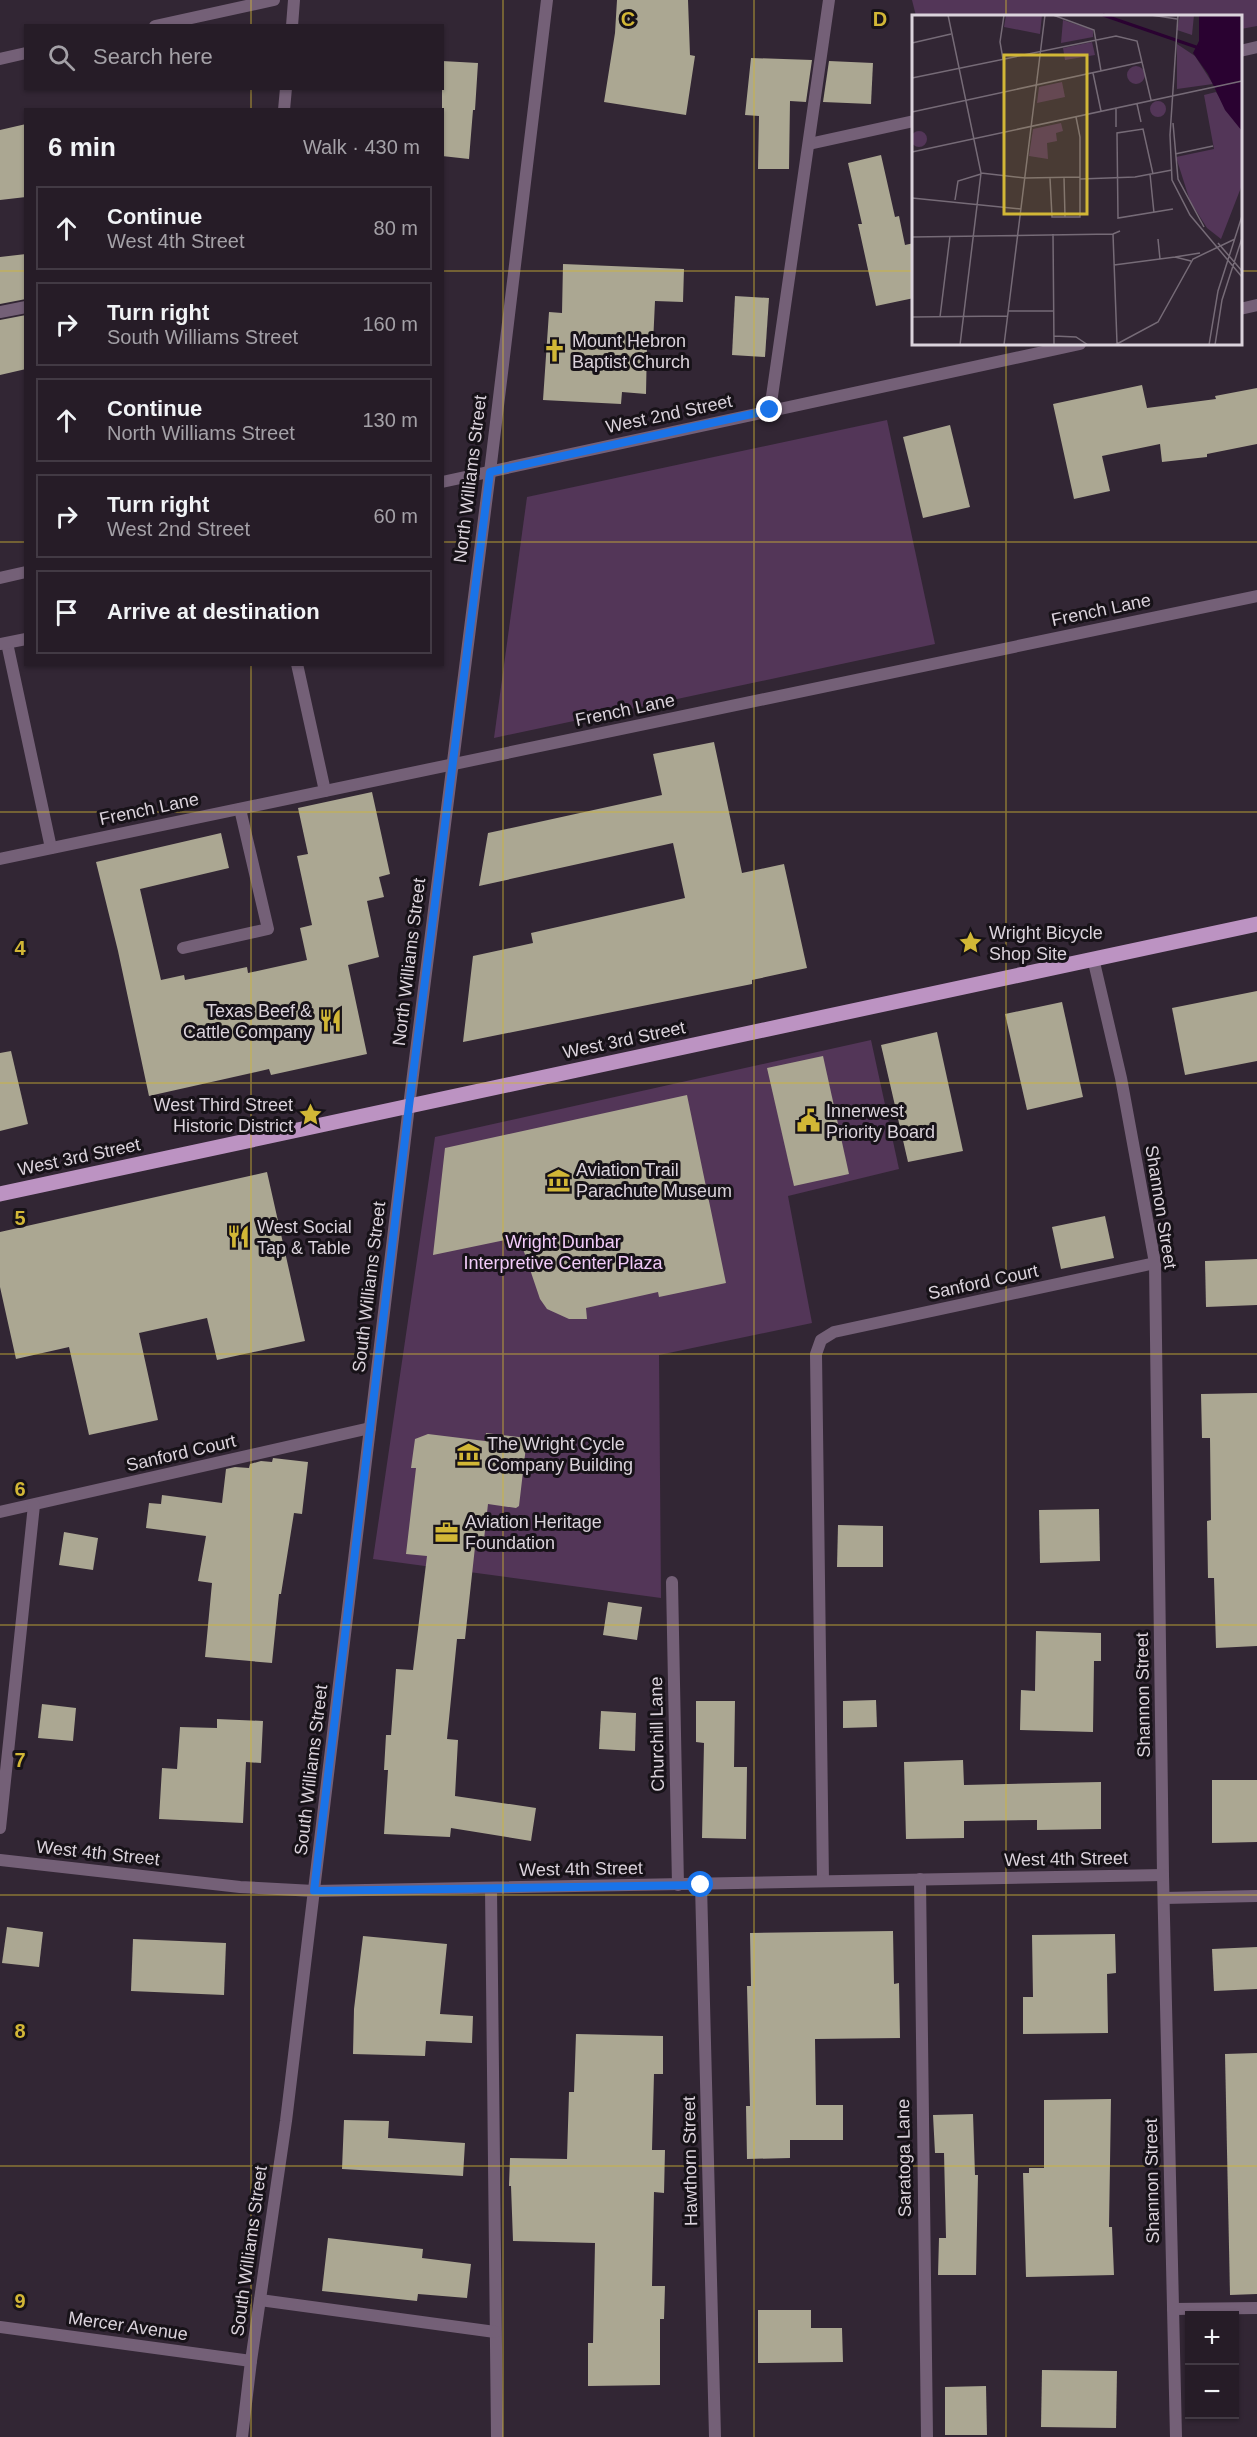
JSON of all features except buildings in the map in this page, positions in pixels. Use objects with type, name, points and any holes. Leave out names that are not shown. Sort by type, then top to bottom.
[{"type":"main road","name":"West 3rd Street","points":[[0,1194],[1257,924]]},
{"type":"street","points":[[164,24],[274,0]]},
{"type":"street","points":[[292,24],[294,0]]},
{"type":"street","name":"North Williams Street","points":[[409,1106],[490,472],[547,0]]},
{"type":"street","points":[[770,410],[829,0]]},
{"type":"street","points":[[1242,51],[1257,47]]},
{"type":"street","points":[[0,58],[24,53]]},
{"type":"street","points":[[284,108],[286,90]]},
{"type":"street","points":[[809,144],[912,122]]},
{"type":"street","points":[[1242,309],[1257,305]]},
{"type":"street","points":[[0,312],[24,307]]},
{"type":"street","name":"West 2nd Street","points":[[444,482],[1075,345]]},
{"type":"street","points":[[0,578],[24,572]]},
{"type":"street","name":"French Lane","points":[[0,859],[1257,596]]},
{"type":"street","points":[[24,639],[3,644],[51,848]]},
{"type":"street","points":[[297,666],[325,791]]},
{"type":"street","points":[[183,948],[268,929],[240,809]]},
{"type":"street","name":"Shannon Street","points":[[1093,958],[1120,1078],[1155,1263],[1163,1875],[1176,2437]]},
{"type":"street","name":"South Williams Street","points":[[242,2437],[286,2121],[409,1106]]},
{"type":"street","name":"Sanford Court","points":[[823,1881],[816,1354],[821,1340],[834,1332],[1155,1263]]},
{"type":"street","name":"Sanford Court","points":[[0,1512],[370,1428]]},
{"type":"street","points":[[0,1828],[33,1505]]},
{"type":"street","name":"Churchill Lane","points":[[672,1582],[678,1885]]},
{"type":"street","name":"West 4th Street","points":[[0,1860],[240,1887],[314,1891],[1163,1875]]},
{"type":"street","name":"Saratoga Lane","points":[[920,1879],[927,2437]]},
{"type":"street","name":"Hawthorn Street","points":[[701,1885],[715,2437]]},
{"type":"street","points":[[491,1888],[497,2437]]},
{"type":"street","points":[[1164,1898],[1257,1896]]},
{"type":"street","points":[[260,2300],[495,2332]]},
{"type":"street","points":[[1173,2308],[1257,2308]]},
{"type":"street","name":"Mercer Avenue","points":[[0,2327],[251,2361]]},
{"type":"green space","points":[[912,0],[1257,0],[1257,26],[1242,29],[1242,15],[916,15]]},
{"type":"green space","points":[[887,420],[935,644],[494,738],[527,497]]},
{"type":"green space","name":"Wright Dunbar Interpretive Center Plaza","points":[[871,1040],[899,1169],[788,1196],[812,1323],[659,1355],[661,1598],[373,1559],[435,1137]]},
{"type":"place","name":"Mount Hebron Baptist Church","points":[[554,351]]},
{"type":"place","name":"Wright Bicycle Shop Site","points":[[971,943]]},
{"type":"place","name":"Texas Beef & Cattle Company","points":[[330,1021]]},
{"type":"place","name":"West Third Street Historic District","points":[[311,1115]]},
{"type":"place","name":"Innerwest Priority Board","points":[[808,1121]]},
{"type":"place","name":"Aviation Trail Parachute Museum","points":[[558,1180]]},
{"type":"place","name":"West Social Tap & Table","points":[[239,1237]]},
{"type":"place","name":"The Wright Cycle Company Building","points":[[469,1454]]},
{"type":"place","name":"Aviation Heritage Foundation","points":[[447,1532]]},
{"type":"route","points":[[701,1885],[314,1891],[409,1106],[490,472],[770,410]]}]
